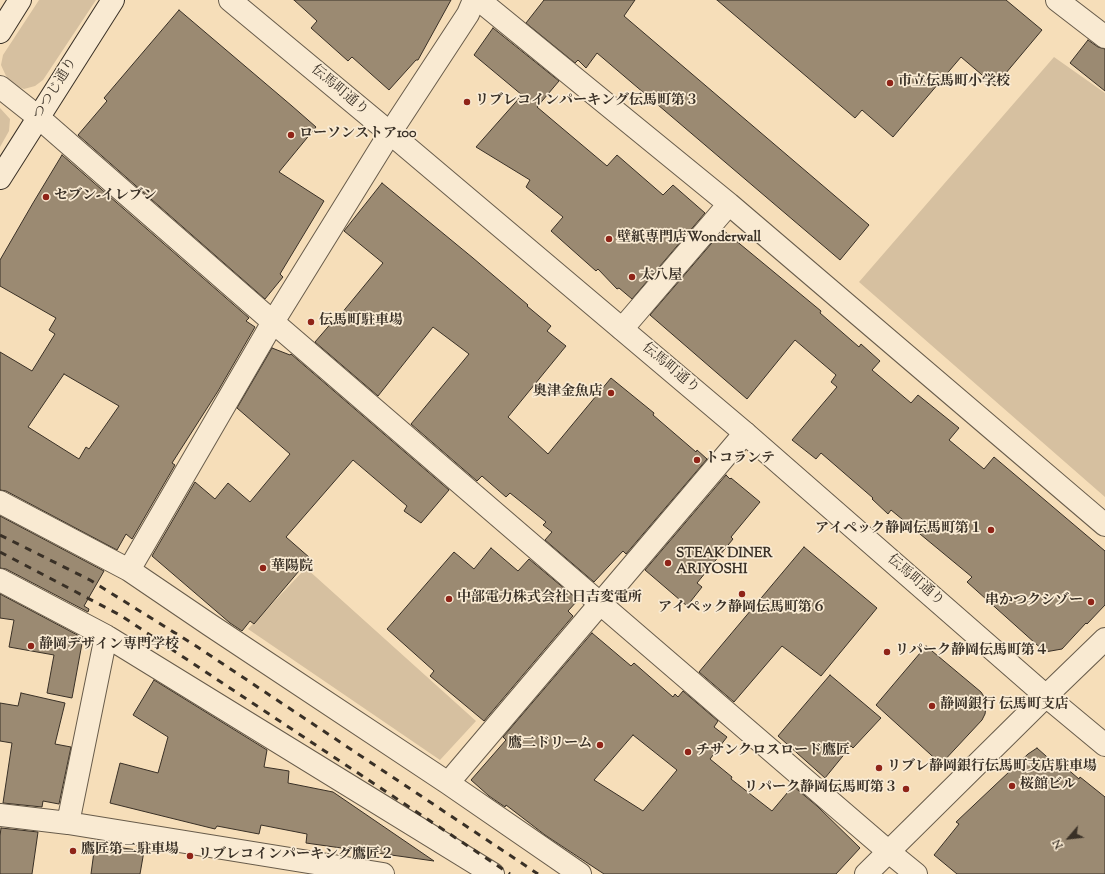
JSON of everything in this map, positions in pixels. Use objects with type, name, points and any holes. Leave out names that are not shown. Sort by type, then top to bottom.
[{"type":"street","points":[[0,32],[20,0]]},
{"type":"street","name":"つつじ通り","points":[[0,178],[113,0]]},
{"type":"street","name":"伝馬町通り","points":[[230,0],[745,433],[1046,696],[1105,745]]},
{"type":"street","points":[[128,570],[274,322],[390,133],[468,14],[474,0]]},
{"type":"street","points":[[480,0],[729,204],[1105,525]]},
{"type":"street","points":[[1058,0],[1105,37]]},
{"type":"street","points":[[0,87],[38,117],[916,874]]},
{"type":"street","points":[[622,329],[729,204]]},
{"type":"street","points":[[448,783],[745,433]]},
{"type":"street","points":[[0,502],[128,570],[448,783],[580,874]]},
{"type":"street","points":[[0,580],[106,636],[493,874]]},
{"type":"street","points":[[68,823],[106,636]]},
{"type":"street","points":[[866,874],[1105,639]]},
{"type":"street","points":[[0,815],[68,823],[277,866],[383,874]]},
{"type":"shaded area","points":[[39,0],[96,0],[43,80],[35,86],[24,89],[14,85],[6,76],[1,65],[3,55]]},
{"type":"shaded area","points":[[1054,57],[1105,93],[1105,497],[859,282]]},
{"type":"shaded area","points":[[0,108],[10,119],[9,131],[0,147]]},
{"type":"shaded area","points":[[306,568],[476,721],[440,760],[248,629]]},
{"type":"building","points":[[294,0],[451,0],[418,60],[416,60],[389,90],[352,57],[348,61],[311,28],[317,21]]},
{"type":"building","points":[[544,0],[635,0],[624,16],[869,225],[840,260],[597,53],[586,68],[578,60],[575,63],[526,23]]},
{"type":"building","points":[[717,0],[1006,0],[1042,30],[995,86],[961,57],[893,137],[862,110],[855,118]]},
{"type":"building","points":[[179,10],[316,127],[279,172],[324,201],[280,274],[283,277],[265,299],[78,135],[107,101],[104,98]]},
{"type":"building","points":[[493,28],[559,81],[537,107],[607,166],[617,155],[663,195],[673,185],[705,213],[632,299],[619,288],[617,289],[598,269],[596,271],[551,231],[563,217],[526,187],[530,180],[476,147],[522,95],[474,55]]},
{"type":"building","points":[[1088,40],[1098,47],[1105,49],[1105,91],[1070,63]]},
{"type":"building","points":[[62,155],[249,318],[246,321],[255,327],[218,391],[172,463],[175,465],[132,539],[126,534],[117,550],[6,491],[0,490],[0,352],[32,371],[55,334],[49,330],[56,318],[0,286],[0,260]],"holes":[[[64,374],[119,406],[89,449],[86,447],[79,459],[28,427]]]},
{"type":"building","points":[[382,183],[528,305],[527,306],[551,326],[547,331],[566,346],[508,417],[548,454],[611,378],[654,413],[653,415],[696,452],[697,450],[707,459],[626,554],[623,551],[594,582],[545,540],[552,532],[543,525],[546,522],[510,493],[506,497],[482,476],[477,481],[411,424],[469,354],[433,327],[378,396],[315,342],[340,313],[341,314],[383,263],[344,231]]},
{"type":"building","points":[[723,230],[821,311],[820,313],[859,347],[861,344],[880,361],[872,370],[911,403],[918,395],[959,428],[949,440],[984,469],[994,457],[1105,551],[1105,605],[1062,649],[1045,652],[967,582],[972,577],[891,510],[888,514],[872,499],[873,498],[821,453],[816,459],[792,440],[837,387],[831,382],[836,375],[795,340],[747,399],[650,315]]},
{"type":"building","points":[[272,348],[290,355],[291,354],[449,490],[421,523],[404,511],[407,506],[353,460],[286,537],[310,558],[254,624],[250,621],[242,631],[230,623],[152,556],[195,482],[215,499],[228,483],[250,502],[290,454],[237,408]]},
{"type":"building","points":[[726,475],[760,502],[731,537],[733,539],[697,583],[702,587],[687,606],[645,570]]},
{"type":"building","points":[[0,516],[104,571],[84,606],[89,609],[88,612],[6,569],[0,568]]},
{"type":"building","points":[[804,547],[877,608],[821,676],[782,646],[734,702],[699,672]]},
{"type":"building","points":[[491,548],[518,571],[529,559],[578,600],[568,611],[573,616],[484,721],[430,676],[434,671],[387,629],[454,552],[474,569]]},
{"type":"building","points":[[0,594],[83,638],[72,698],[47,693],[54,655],[9,647],[14,620],[0,618]]},
{"type":"building","points":[[592,633],[631,666],[634,663],[673,697],[675,694],[678,697],[683,691],[718,721],[714,727],[727,737],[710,759],[732,777],[731,779],[772,811],[793,786],[817,806],[860,848],[836,874],[604,874],[545,835],[506,805],[505,807],[489,796],[471,780],[506,740],[503,737]],"holes":[[[633,735],[677,770],[643,811],[594,780]]]},
{"type":"building","name":"静岡銀行 伝馬町支店","points":[[926,646],[981,692],[985,698],[986,707],[982,720],[941,764],[876,705]]},
{"type":"building","points":[[830,675],[881,718],[853,748],[851,746],[825,778],[778,736]]},
{"type":"building","points":[[154,680],[267,750],[264,767],[289,771],[288,783],[333,792],[434,861],[306,843],[307,834],[261,825],[259,834],[217,826],[215,829],[110,803],[120,763],[158,773],[168,737],[133,715]]},
{"type":"building","points":[[21,693],[65,703],[55,744],[71,747],[59,804],[43,801],[42,807],[3,803],[12,743],[0,741],[0,703],[18,706]]},
{"type":"building","points":[[1037,748],[1055,764],[1058,761],[1079,779],[1080,777],[1105,797],[1105,874],[957,874],[934,855],[959,824],[956,822],[1028,754]]},
{"type":"building","points":[[1,828],[38,832],[32,874],[0,874]]},
{"type":"building","points":[[95,844],[144,851],[140,874],[91,874]]},
{"type":"railway","points":[[0,535],[90,580],[196,646],[538,874]]},
{"type":"railway","points":[[0,552],[120,615],[510,874]]},
{"type":"place","name":"市立伝馬町小学校","points":[[890,83]]},
{"type":"place","name":"リブレコインパーキング伝馬町第３","points":[[467,102]]},
{"type":"place","name":"ローソンストア100","points":[[291,135]]},
{"type":"place","name":"セブン-イレブン","points":[[46,197]]},
{"type":"place","name":"壁紙専門店Wonderwall","points":[[609,239]]},
{"type":"place","name":"太八屋","points":[[632,277]]},
{"type":"place","name":"伝馬町駐車場","points":[[311,322]]},
{"type":"place","name":"奥津金魚店","points":[[611,393]]},
{"type":"place","name":"トコランテ","points":[[697,460]]},
{"type":"place","name":"アイペック静岡伝馬町第１","points":[[991,530]]},
{"type":"place","name":"STEAK DINER ARIYOSHI","points":[[668,563]]},
{"type":"place","name":"華陽院","points":[[263,568]]},
{"type":"place","name":"アイペック静岡伝馬町第６","points":[[742,594]]},
{"type":"place","name":"中部電力株式会社 日吉変電所","points":[[449,599]]},
{"type":"place","name":"串かつクシゾー","points":[[1091,602]]},
{"type":"place","name":"静岡デザイン専門学校","points":[[31,646]]},
{"type":"place","name":"リパーク静岡伝馬町第４","points":[[887,652]]},
{"type":"place","name":"静岡銀行 伝馬町支店","points":[[932,706]]},
{"type":"place","name":"鷹二ドリーム","points":[[600,745]]},
{"type":"place","name":"チサンクロスロード鷹匠","points":[[688,752]]},
{"type":"place","name":"リブレ静岡銀行伝馬町支店駐車場","points":[[879,768]]},
{"type":"place","name":"桜館ビル","points":[[1012,786]]},
{"type":"place","name":"リパーク静岡伝馬町第３","points":[[906,789]]},
{"type":"place","name":"鷹匠第二駐車場","points":[[73,851]]},
{"type":"place","name":"リブレコインパーキング鷹匠２","points":[[190,856]]}]
